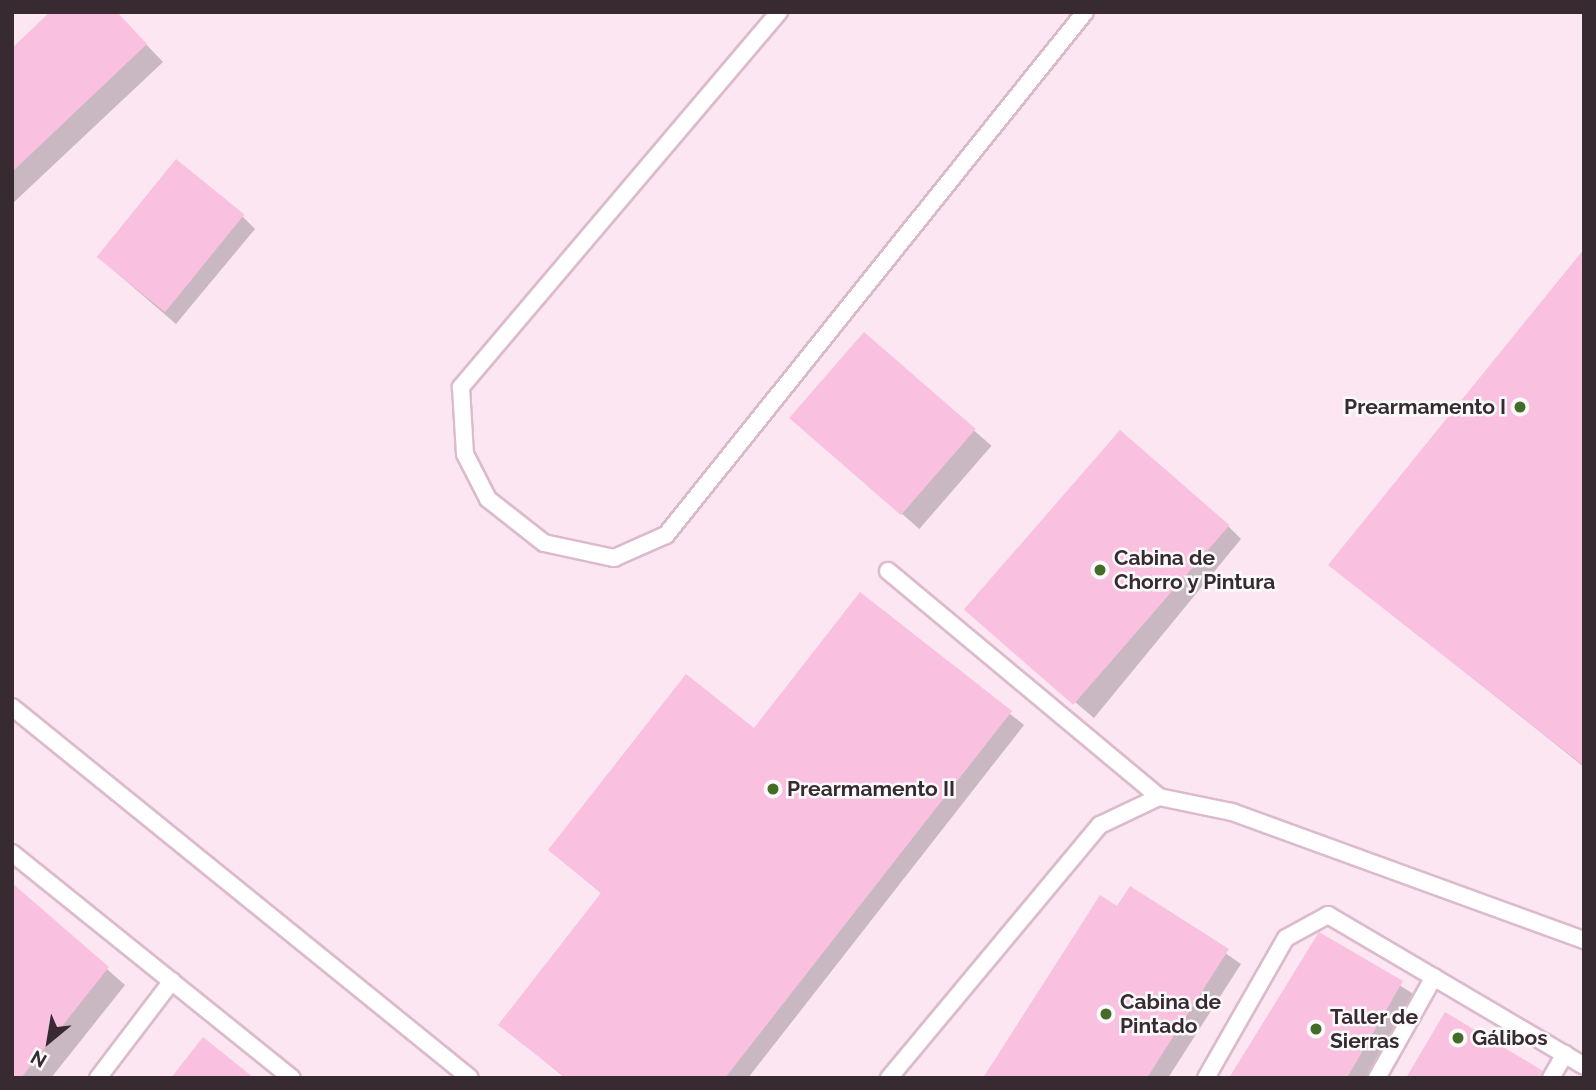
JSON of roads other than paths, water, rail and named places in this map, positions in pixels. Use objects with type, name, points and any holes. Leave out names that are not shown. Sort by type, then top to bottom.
[{"type":"lane","points":[[779,12],[461,387],[465,454],[488,499],[544,543],[614,558],[666,535],[1085,12]]},
{"type":"lane","points":[[888,571],[1158,797],[1232,812],[1584,940]]},
{"type":"lane","points":[[12,707],[470,1078]]},
{"type":"lane","points":[[889,1078],[1100,825],[1158,797]]},
{"type":"lane","points":[[12,853],[292,1078]]},
{"type":"lane","points":[[1206,1078],[1286,938],[1328,915],[1584,1066]]},
{"type":"lane","points":[[1377,1078],[1434,977]]},
{"type":"lane","points":[[98,1078],[172,981]]},
{"type":"lane","points":[[1550,1078],[1564,1054]]},
{"type":"place","name":"Prearmamento I","points":[[1520,407]]},
{"type":"place","name":"Cabina de Chorro y Pintura","points":[[1100,570]]},
{"type":"place","name":"Prearmamento II","points":[[773,789]]},
{"type":"place","name":"Cabina de Pintado","points":[[1106,1014]]},
{"type":"place","name":"Taller de Sierras","points":[[1316,1029]]},
{"type":"place","name":"Gálibos","points":[[1458,1038]]}]
